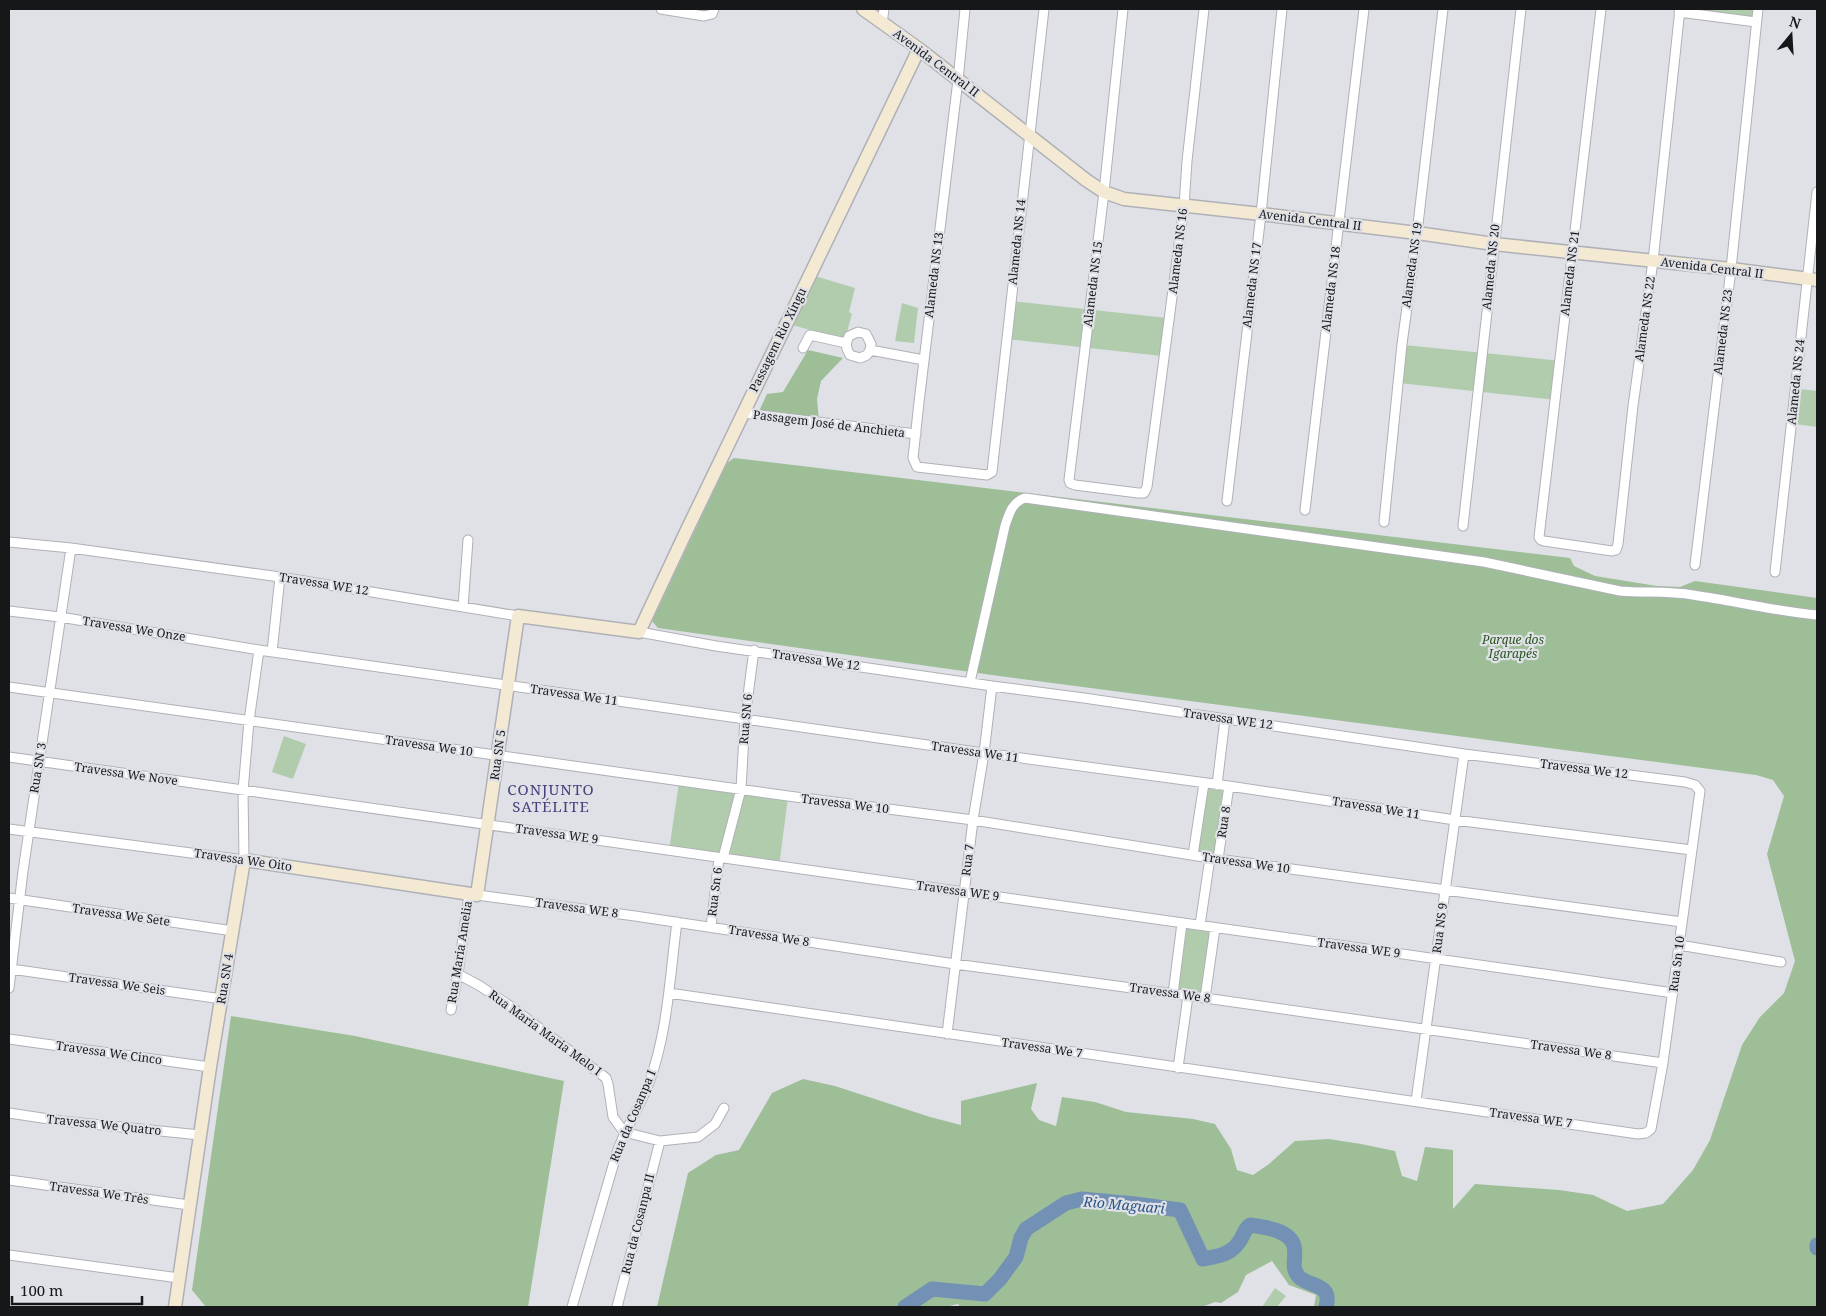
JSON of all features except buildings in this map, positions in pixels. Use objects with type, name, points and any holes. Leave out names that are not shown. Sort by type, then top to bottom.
[{"type":"main road","name":"Avenida Central II","points":[[863,9],[919,48],[1104,192],[1124,199],[1812,280]]},
{"type":"main road","name":"Passagem Rio Xingu","points":[[640,632],[919,48]]},
{"type":"main road","name":"Travessa WE 12","points":[[518,616],[640,632]]},
{"type":"main road","name":"Rua SN 5","points":[[473,894],[488,824],[518,616]]},
{"type":"main road","name":"Travessa We Oito","points":[[244,860],[473,894]]},
{"type":"main road","name":"Rua SN 4","points":[[175,1307],[210,1067],[244,860]]},
{"type":"street","points":[[661,9],[711,12]]},
{"type":"street","points":[[882,23],[884,9]]},
{"type":"street","name":"Alameda NS 13","points":[[965,9],[914,458],[917,467],[990,474]]},
{"type":"street","name":"Alameda NS 14","points":[[990,474],[992,472],[1044,9]]},
{"type":"street","name":"Alameda NS 15","points":[[1123,9],[1104,192],[1069,480],[1070,483],[1075,485],[1138,493],[1144,492]]},
{"type":"street","name":"Alameda NS 16","points":[[1144,492],[1147,487],[1184,206],[1187,161],[1204,9]]},
{"type":"street","name":"Alameda NS 17","points":[[1227,501],[1261,214],[1282,9]]},
{"type":"street","name":"Alameda NS 18","points":[[1305,510],[1364,9]]},
{"type":"street","name":"Alameda NS 19","points":[[1384,522],[1402,344],[1443,9]]},
{"type":"street","name":"Alameda NS 20","points":[[1463,526],[1521,9]]},
{"type":"street","name":"Alameda NS 21","points":[[1539,537],[1601,9]]},
{"type":"street","name":"Alameda NS 23","points":[[1695,564],[1731,269],[1758,9]]},
{"type":"street","points":[[1679,11],[1756,22]]},
{"type":"street","name":"Alameda NS 22","points":[[1539,537],[1543,541],[1598,550],[1612,551],[1618,548],[1633,406],[1653,261],[1679,11]]},
{"type":"street","name":"Alameda NS 24","points":[[1775,572],[1812,280],[1817,192]]},
{"type":"street","points":[[858,332],[866,334],[871,344],[870,350],[867,355],[854,361],[846,349],[849,336],[858,332]]},
{"type":"street","points":[[803,348],[810,335],[846,343]]},
{"type":"street","points":[[870,350],[924,360]]},
{"type":"street","name":"Passagem José de Anchieta","points":[[743,413],[916,434]]},
{"type":"street","points":[[970,682],[1005,526],[1013,506],[1025,498],[1484,562],[1620,590],[1693,595],[1759,608],[1817,615]]},
{"type":"street","points":[[463,607],[468,540]]},
{"type":"street","name":"Travessa WE 12","points":[[9,542],[71,548],[280,577],[518,616]]},
{"type":"street","name":"Rua SN 3","points":[[9,988],[39,761],[71,548]]},
{"type":"street","points":[[272,652],[280,577]]},
{"type":"street","name":"Travessa We Onze","points":[[9,611],[60,617],[259,650]]},
{"type":"street","name":"Travessa We 12","points":[[640,632],[992,686]]},
{"type":"street","name":"Travessa We 11","points":[[259,650],[1229,786],[1455,820],[1692,850]]},
{"type":"street","name":"Rua SN 4","points":[[244,860],[243,791],[249,721],[259,650]]},
{"type":"street","name":"Rua SN 6","points":[[721,858],[741,789],[745,718],[754,650]]},
{"type":"street","name":"Travessa WE 12","points":[[992,686],[1464,754]]},
{"type":"street","name":"Rua 7","points":[[948,1034],[964,891],[992,686]]},
{"type":"street","name":"Travessa We 10","points":[[9,687],[973,820],[1193,855],[1682,922]]},
{"type":"street","points":[[1217,785],[1225,719]]},
{"type":"street","name":"Travessa We 12","points":[[1464,754],[1685,782],[1695,785],[1700,792]]},
{"type":"street","name":"Rua NS 9","points":[[1416,1101],[1464,754]]},
{"type":"street","name":"Travessa We Nove","points":[[9,757],[243,791]]},
{"type":"street","name":"Rua 8","points":[[1193,855],[1204,783]]},
{"type":"street","name":"Rua 8","points":[[1200,925],[1229,786]]},
{"type":"street","name":"Travessa WE 9","points":[[243,791],[964,891],[1673,994]]},
{"type":"street","name":"Rua Sn 10","points":[[1646,1133],[1651,1129],[1663,1063],[1700,792]]},
{"type":"street","name":"Travessa We Oito","points":[[9,829],[244,860]]},
{"type":"street","name":"Rua Sn 6","points":[[710,927],[721,858]]},
{"type":"street","name":"Travessa WE 8","points":[[473,894],[676,922]]},
{"type":"street","name":"Rua Maria Amelia","points":[[451,1010],[473,894]]},
{"type":"street","name":"Travessa We Sete","points":[[9,898],[233,931]]},
{"type":"street","name":"Travessa We 8","points":[[676,922],[955,964],[1663,1063]]},
{"type":"street","name":"Rua da Cosanpa I","points":[[572,1307],[617,1152],[624,1132],[643,1097],[655,1065],[669,993],[676,922]]},
{"type":"street","points":[[1173,994],[1182,923]]},
{"type":"street","points":[[1205,998],[1215,928]]},
{"type":"street","points":[[1679,945],[1781,962]]},
{"type":"street","name":"Travessa We Seis","points":[[12,969],[222,999]]},
{"type":"street","name":"Rua Maria Maria Melo I","points":[[458,974],[516,1010],[606,1078],[613,1117],[624,1132]]},
{"type":"street","name":"Travessa We 7","points":[[669,993],[1416,1101]]},
{"type":"street","points":[[1178,1068],[1188,996]]},
{"type":"street","name":"Travessa We Cinco","points":[[9,1039],[210,1067]]},
{"type":"street","name":"Travessa WE 7","points":[[1416,1101],[1638,1134],[1646,1133]]},
{"type":"street","points":[[624,1132],[660,1141],[698,1137],[715,1124],[724,1108]]},
{"type":"street","name":"Travessa We Quatro","points":[[9,1113],[62,1121],[200,1135]]},
{"type":"street","name":"Rua da Cosanpa II","points":[[617,1307],[660,1141]]},
{"type":"street","name":"Travessa We Três","points":[[9,1180],[189,1205]]},
{"type":"street","points":[[9,1254],[178,1278]]},
{"type":"green space","points":[[1681,9],[1761,9],[1759,20]]},
{"type":"green space","points":[[815,276],[855,288],[849,312],[852,314],[847,332],[842,339],[792,325]]},
{"type":"green space","points":[[1011,301],[1167,318],[1162,356],[1006,339]]},
{"type":"green space","points":[[902,303],[918,308],[914,343],[895,341]]},
{"type":"green space","points":[[1404,345],[1562,361],[1557,400],[1399,383]]},
{"type":"green space","points":[[808,350],[843,358],[821,381],[817,399],[819,421],[759,411],[767,394],[783,392]]},
{"type":"green space","points":[[1800,389],[1817,391],[1817,427],[1795,424]]},
{"type":"green space","name":"Parque dos Igarapés","points":[[734,458],[1570,558],[1574,566],[1595,576],[1657,586],[1680,587],[1695,581],[1817,598],[1817,1307],[1314,1307],[1316,1295],[1289,1285],[1272,1261],[1246,1275],[1238,1292],[1221,1303],[1215,1302],[1202,1307],[960,1307],[958,1304],[945,1307],[657,1307],[688,1173],[716,1155],[739,1150],[772,1093],[803,1079],[835,1086],[930,1117],[961,1125],[961,1101],[1037,1083],[1031,1109],[1039,1120],[1056,1126],[1062,1097],[1095,1102],[1126,1112],[1193,1119],[1215,1124],[1231,1149],[1237,1170],[1253,1175],[1269,1164],[1295,1141],[1329,1139],[1395,1151],[1402,1176],[1417,1181],[1425,1147],[1453,1150],[1453,1209],[1475,1184],[1559,1190],[1593,1195],[1627,1211],[1663,1204],[1693,1170],[1710,1140],[1742,1045],[1760,1017],[1784,993],[1795,961],[1767,854],[1784,796],[1773,780],[1756,775],[992,675],[658,628],[652,621],[727,463]]},
{"type":"green space","points":[[284,736],[306,744],[293,779],[272,772]]},
{"type":"green space","points":[[679,782],[788,797],[779,867],[669,851]]},
{"type":"green space","points":[[1207,788],[1225,791],[1215,855],[1197,852]]},
{"type":"green space","points":[[1187,928],[1210,931],[1201,992],[1178,989]]},
{"type":"green space","points":[[231,1016],[355,1036],[564,1081],[528,1307],[206,1307],[192,1290]]},
{"type":"green space","points":[[1275,1288],[1286,1296],[1277,1307],[1262,1307]]},
{"type":"waterway","name":"Rio Maguari","points":[[905,1307],[932,1289],[985,1294],[1000,1279],[1016,1257],[1021,1238],[1026,1229],[1066,1203],[1082,1199],[1180,1210],[1203,1259],[1232,1250],[1250,1225],[1276,1230],[1292,1241],[1296,1273],[1303,1280],[1323,1290],[1327,1299],[1326,1307]]},
{"type":"district","name":"CONJUNTO SATÉLITE","points":[[551,798]]}]
